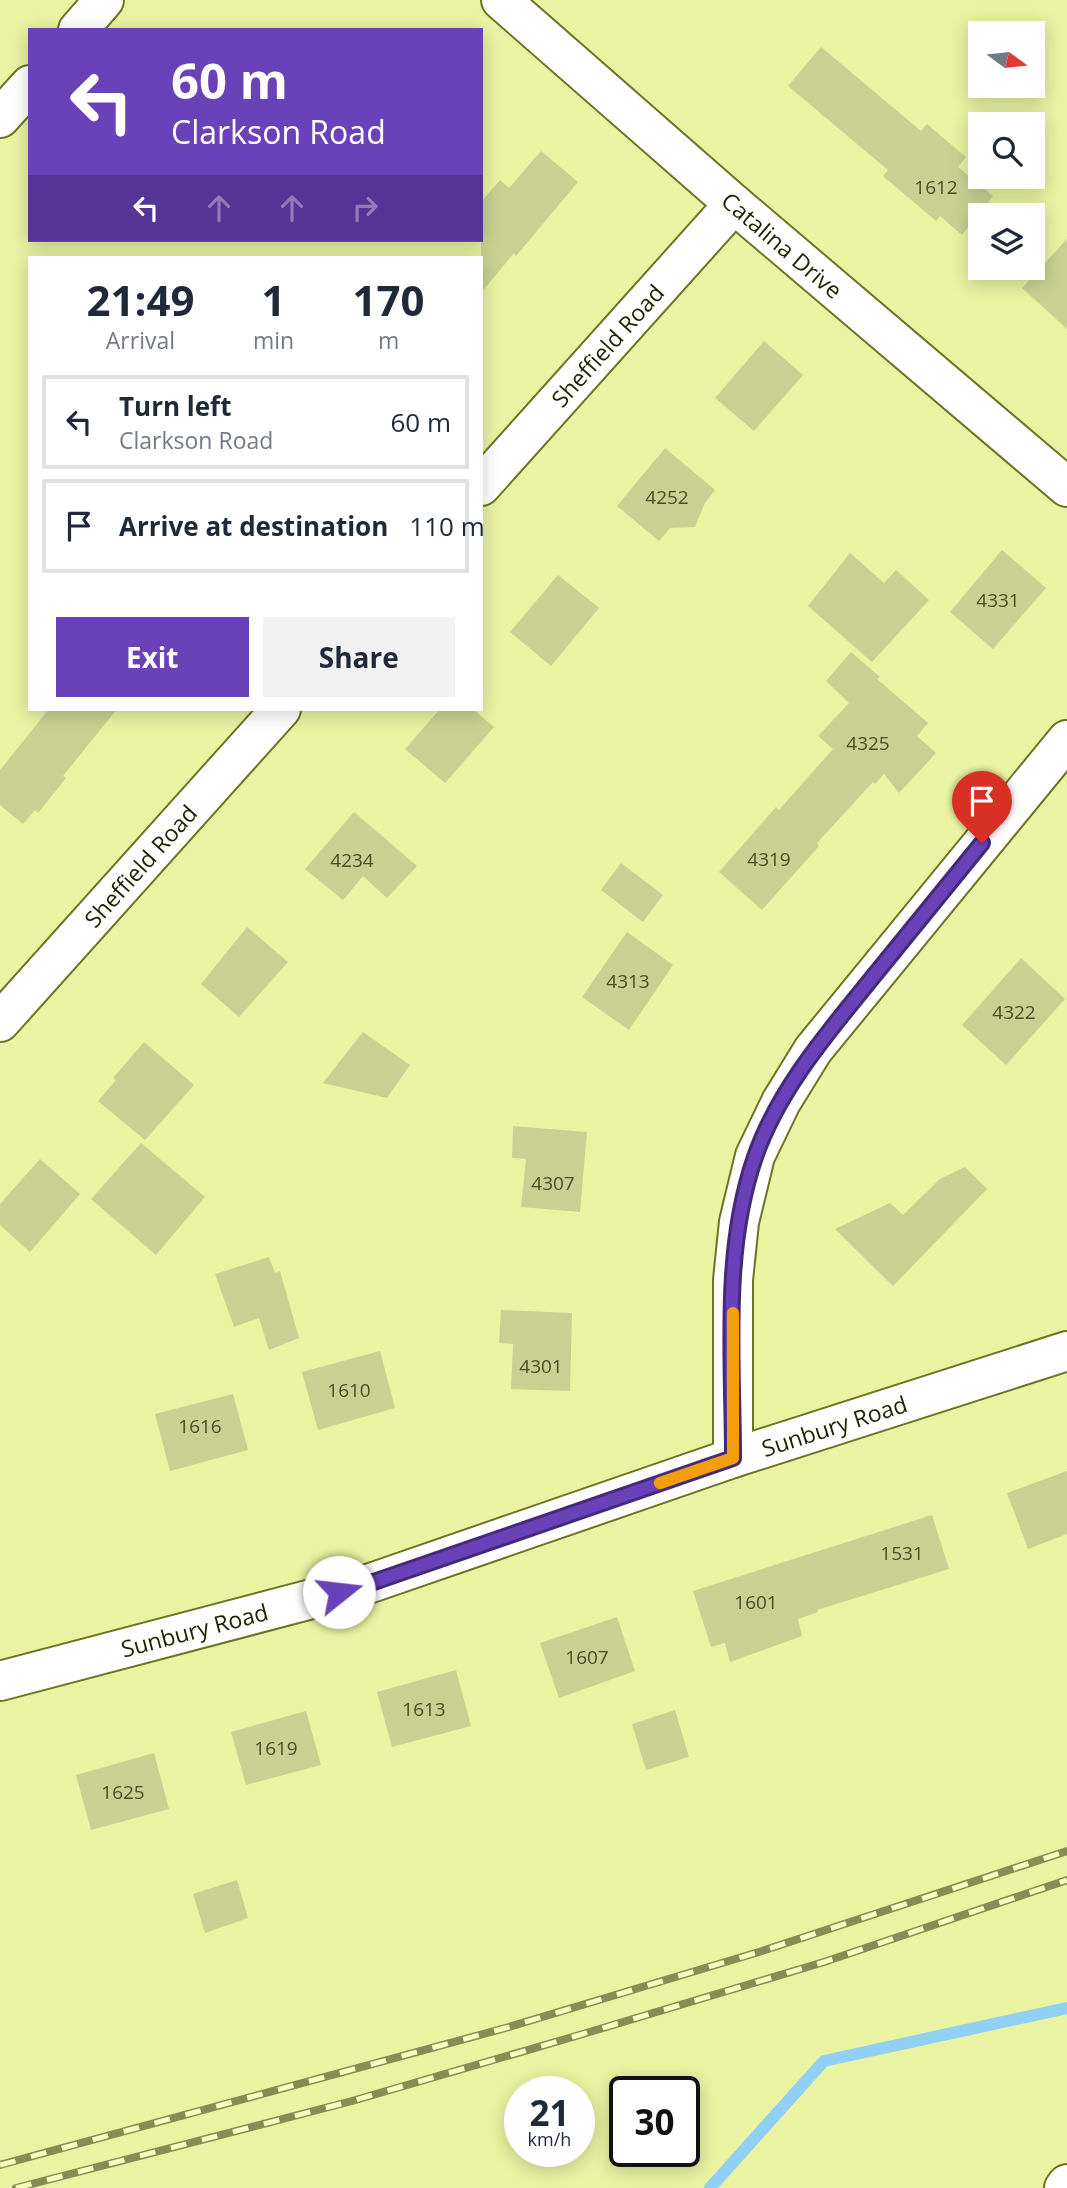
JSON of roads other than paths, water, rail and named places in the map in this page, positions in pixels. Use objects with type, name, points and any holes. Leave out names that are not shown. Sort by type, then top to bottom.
[{"type":"street","points":[[80,28],[104,0]]},
{"type":"street","name":"Catalina Drive","points":[[501,0],[734,204],[1067,487]]},
{"type":"street","points":[[0,118],[28,87]]},
{"type":"street","name":"Sheffield Road","points":[[483,484],[734,204]]},
{"type":"street","name":"Sheffield Road","points":[[0,1022],[279,711]]},
{"type":"street","points":[[733,1458],[733,1280],[739,1222],[755,1156],[781,1102],[813,1051],[1067,740]]},
{"type":"street","name":"Sunbury Road","points":[[0,1681],[365,1585],[733,1458],[1067,1351]]},
{"type":"street","points":[[1064,2188],[1067,2183]]},
{"type":"waterway","points":[[710,2188],[824,2061],[1067,2008]]},
{"type":"railway","points":[[0,2165],[509,2027],[762,1951],[1067,1851]]},
{"type":"railway","points":[[16,2188],[352,2101],[576,2036],[824,1962],[1067,1880]]}]
